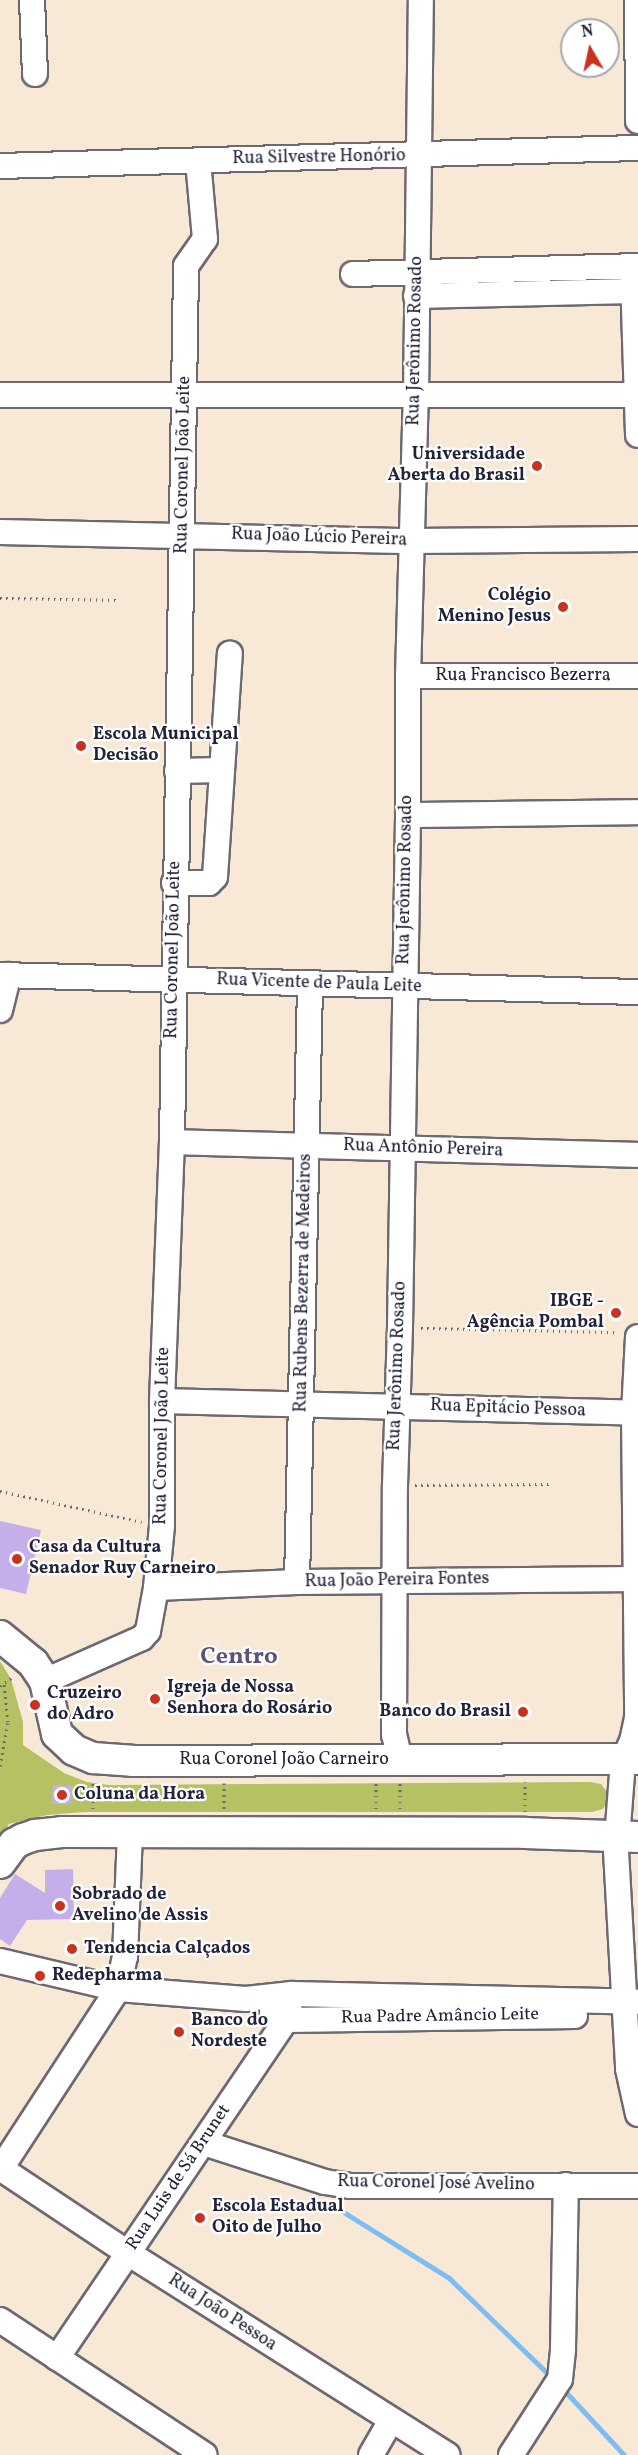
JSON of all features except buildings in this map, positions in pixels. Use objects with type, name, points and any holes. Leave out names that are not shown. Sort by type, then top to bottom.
[{"type":"main road","name":"Rua Coronel João Carneiro","points":[[0,1636],[33,1663],[45,1681],[57,1734],[74,1750],[93,1758],[132,1761],[630,1760]]},
{"type":"main road","points":[[0,1863],[14,1844],[35,1835],[93,1832],[525,1833],[627,1837]]},
{"type":"street","points":[[32,0],[35,74]]},
{"type":"street","name":"Rua Jerônimo Rosado","points":[[388,1760],[394,1735],[395,1486],[400,1328],[408,676],[416,396],[421,0]]},
{"type":"street","points":[[637,0],[638,121]]},
{"type":"street","name":"Rua Silvestre Honório","points":[[0,166],[419,156],[638,148]]},
{"type":"street","name":"Rua Coronel João Leite","points":[[45,1681],[142,1638],[148,1631],[156,1588],[162,1526],[162,1401],[172,1142],[172,979],[183,534],[186,266],[205,239],[198,160]]},
{"type":"street","points":[[416,284],[635,266],[633,291],[638,435]]},
{"type":"street","points":[[353,274],[416,284],[633,291]]},
{"type":"street","points":[[0,395],[184,393],[416,396],[637,395]]},
{"type":"street","name":"Rua João Lúcio Pereira","points":[[0,532],[183,534],[412,541],[638,538]]},
{"type":"street","points":[[174,883],[209,883],[215,877],[230,654]]},
{"type":"street","name":"Rua Francisco Bezerra","points":[[408,676],[638,676]]},
{"type":"street","points":[[177,771],[221,770]]},
{"type":"street","points":[[408,815],[638,812]]},
{"type":"street","points":[[0,1010],[5,975]]},
{"type":"street","name":"Rua Vicente de Paula Leite","points":[[5,975],[638,992]]},
{"type":"street","name":"Rua Rubens Bezerra de Medeiros","points":[[297,1582],[310,984]]},
{"type":"street","name":"Rua Antônio Pereira","points":[[172,1142],[638,1155]]},
{"type":"street","points":[[632,1334],[636,1413],[637,1718],[630,1760],[627,1837],[631,2007],[628,2069],[638,2114]]},
{"type":"street","name":"Rua Epitácio Pessoa","points":[[162,1401],[302,1402],[636,1413]]},
{"type":"street","name":"Rua João Pereira Fontes","points":[[156,1588],[395,1580],[637,1579]]},
{"type":"street","points":[[0,2169],[118,1989],[125,1957],[130,1831]]},
{"type":"street","name":"Rua Padre Amâncio Leite","points":[[0,1961],[118,1989],[246,1999],[292,1994],[631,2007]]},
{"type":"street","name":"Rua Luis de Sá Brunet","points":[[57,2358],[286,2020],[292,1994]]},
{"type":"street","name":"Rua Padre Amâncio Leite","points":[[246,1999],[286,2020],[631,2007]]},
{"type":"street","name":"Rua Coronel José Avelino","points":[[204,2143],[325,2182],[350,2186],[638,2186]]},
{"type":"street","name":"Rua João Pessoa","points":[[0,2169],[447,2455]]},
{"type":"street","points":[[511,2455],[560,2379],[566,2185]]},
{"type":"street","points":[[0,2320],[206,2455]]},
{"type":"street","points":[[371,2455],[392,2421]]},
{"type":"path","points":[[0,598],[117,600]]},
{"type":"path","points":[[400,1328],[632,1334]]},
{"type":"path","points":[[395,1486],[550,1484]]},
{"type":"path","points":[[0,1491],[162,1526]]},
{"type":"path","points":[[0,1766],[8,1722],[4,1683]]},
{"type":"path","points":[[93,1758],[93,1832]]},
{"type":"path","points":[[525,1759],[525,1833]]},
{"type":"path","points":[[388,1760],[388,1832]]},
{"type":"path","points":[[388,1760],[388,1832]]},
{"type":"path","points":[[224,1761],[224,1831]]},
{"type":"green space","points":[[0,1661],[11,1679],[23,1722],[23,1745],[64,1773],[87,1782],[109,1785],[590,1782],[601,1784],[607,1792],[607,1802],[603,1809],[592,1812],[84,1812],[47,1815],[9,1824],[0,1842]]},
{"type":"waterway","points":[[345,2213],[449,2278],[551,2377]]},
{"type":"waterway","points":[[562,2388],[624,2455]]},
{"type":"place","name":"Universidade Aberta do Brasil","points":[[537,466]]},
{"type":"place","name":"Colégio Menino Jesus","points":[[563,607]]},
{"type":"place","name":"Escola Municipal Decisão","points":[[81,746]]},
{"type":"place","name":"IBGE - Agência Pombal","points":[[616,1313]]},
{"type":"place","name":"Casa da Cultura Senador Ruy Carneiro","points":[[17,1559]]},
{"type":"place","name":"Igreja de Nossa Senhora do Rosário","points":[[155,1699]]},
{"type":"place","name":"Cruzeiro do Adro","points":[[35,1705]]},
{"type":"place","name":"Banco do Brasil","points":[[523,1712]]},
{"type":"place","name":"Coluna da Hora","points":[[62,1795]]},
{"type":"place","name":"Sobrado de Avelino de Assis","points":[[60,1906]]},
{"type":"place","name":"Tendencia Calçados","points":[[72,1949]]},
{"type":"place","name":"Redepharma","points":[[40,1976]]},
{"type":"place","name":"Banco do Nordeste","points":[[179,2032]]},
{"type":"place","name":"Escola Estadual Oito de Julho","points":[[200,2218]]},
{"type":"district","name":"Centro","points":[[239,1658]]}]
